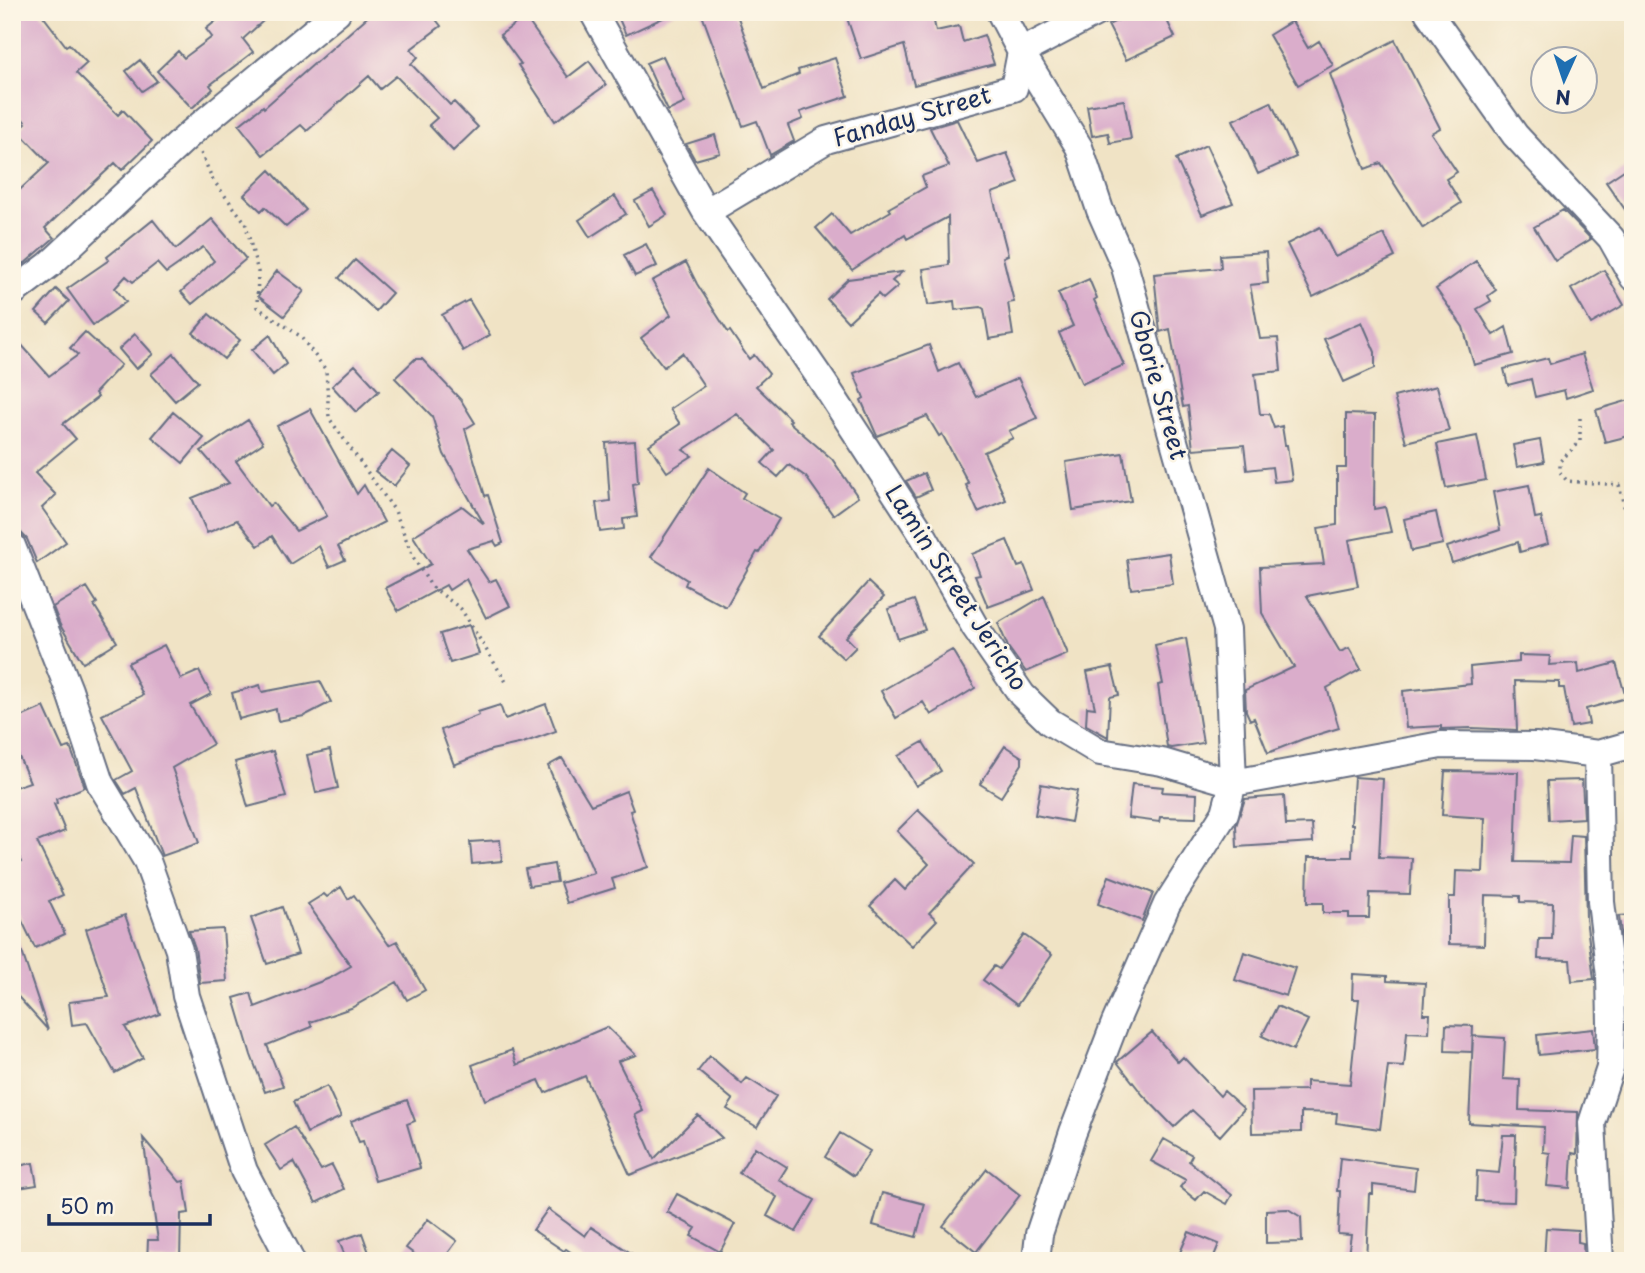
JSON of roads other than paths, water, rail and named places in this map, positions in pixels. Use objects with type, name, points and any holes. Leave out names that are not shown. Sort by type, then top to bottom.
[{"type":"street","points":[[12,293],[50,265],[192,132],[337,12]]},
{"type":"street","name":"Lamin Street Jericho","points":[[593,12],[706,212],[830,393],[924,537],[975,627],[1022,695],[1050,722],[1100,752],[1162,762],[1233,783],[1441,745],[1535,746],[1598,754],[1633,744]]},
{"type":"street","name":"Gborie Street","points":[[1000,12],[1079,147],[1100,210],[1124,264],[1227,629],[1233,783],[1225,813],[1167,904],[1115,1023],[1073,1132],[1043,1221],[1036,1261]]},
{"type":"street","points":[[1021,52],[1097,12]]},
{"type":"street","points":[[1428,12],[1514,135],[1611,237],[1633,277]]},
{"type":"street","name":"Fanday Street","points":[[706,212],[826,140],[1014,88],[1021,52]]},
{"type":"street","points":[[12,545],[69,690],[100,783],[147,861],[180,950],[186,996],[244,1171],[291,1261]]},
{"type":"street","points":[[1598,754],[1601,902],[1610,976],[1611,1023],[1610,1068],[1592,1123],[1600,1261]]}]
